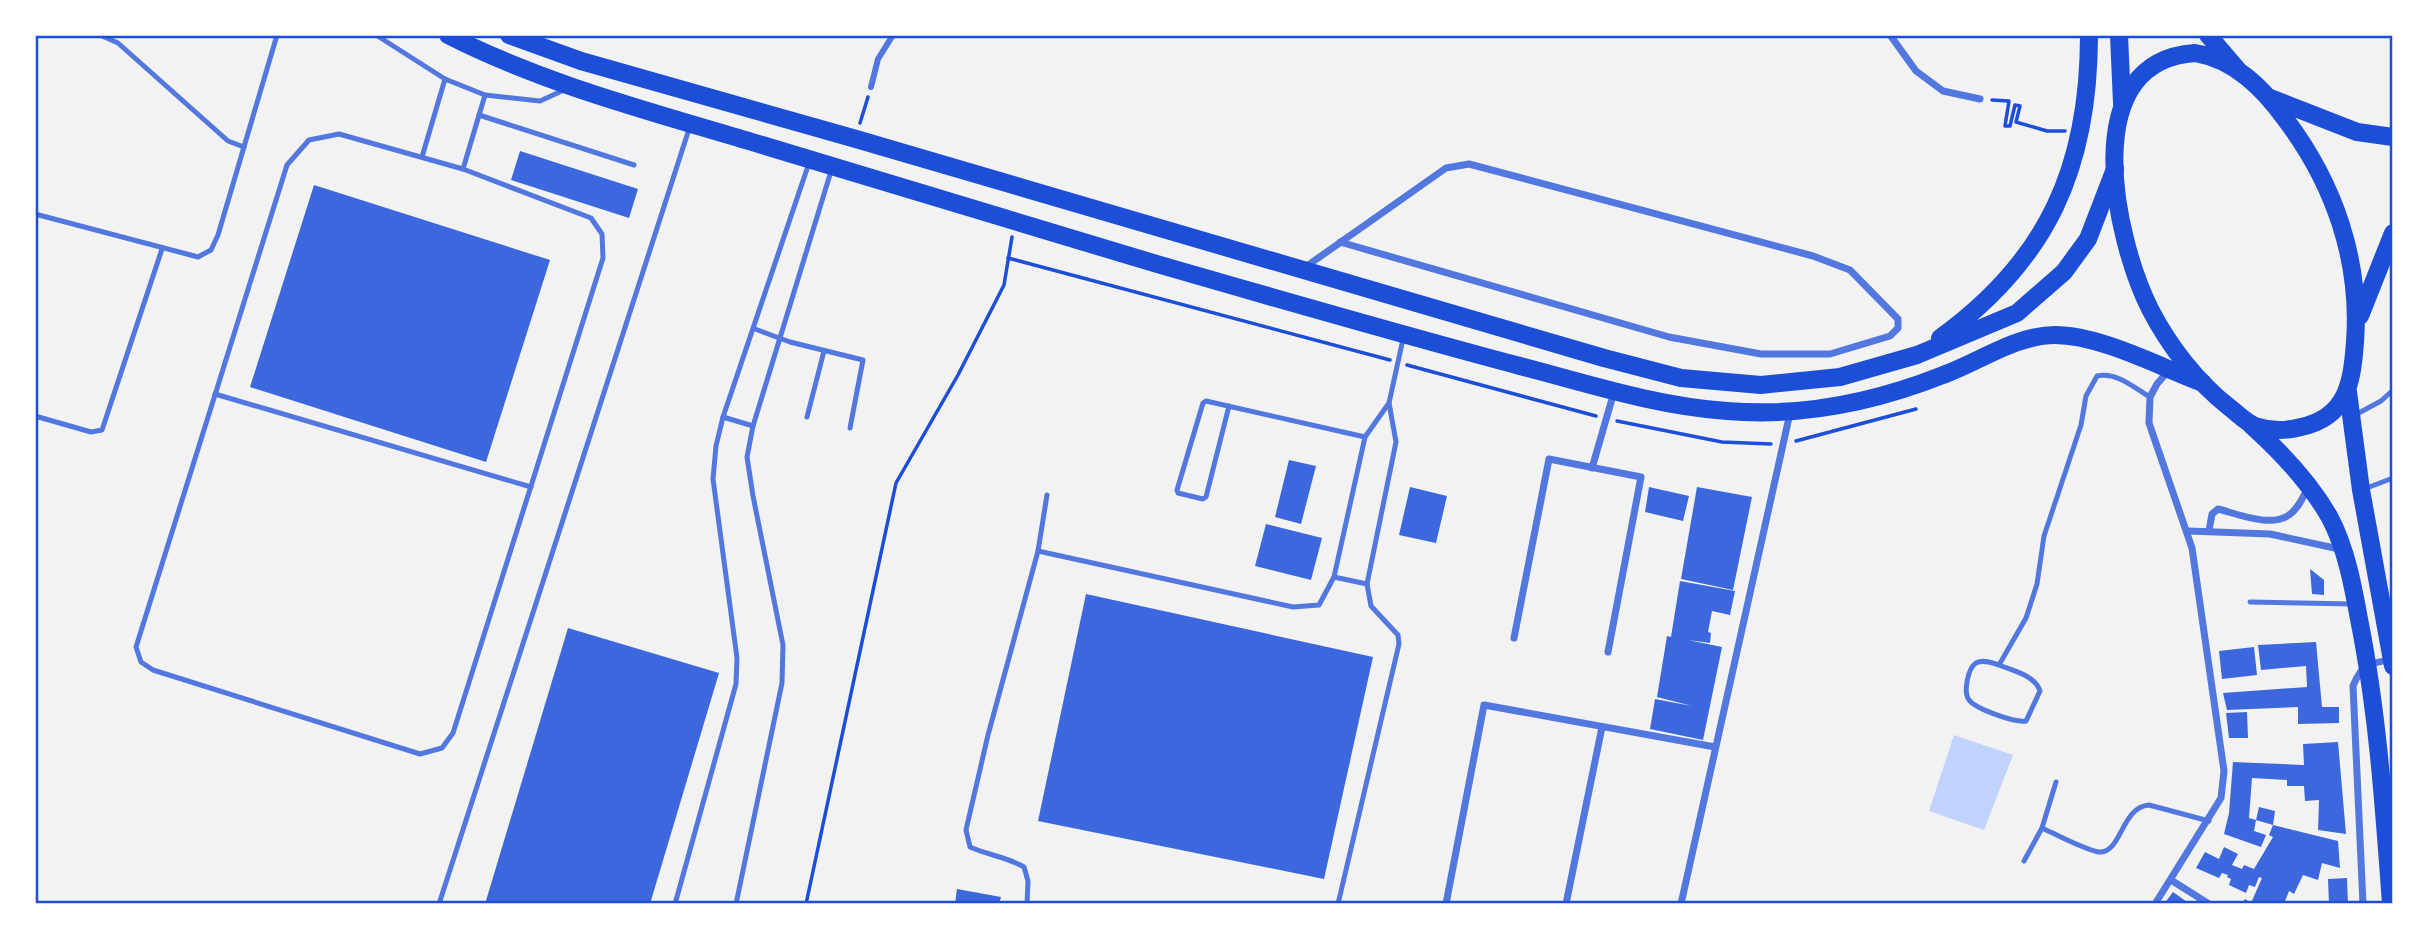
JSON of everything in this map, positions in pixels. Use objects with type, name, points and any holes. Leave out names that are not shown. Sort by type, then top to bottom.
[{"type":"main road","points":[[448,35],[488,55],[571,86],[1015,222],[1404,336],[1614,391],[1684,406],[1731,412],[1790,411],[1850,404],[1909,389],[1966,367],[2026,339],[2057,335],[2086,339],[2203,383]]},
{"type":"main road","points":[[509,35],[581,61],[1604,358],[1681,378],[1761,385],[1840,377],[1917,355],[2017,313],[2064,272],[2088,239],[2115,169]]},
{"type":"main road","points":[[1917,355],[1985,301],[2031,250],[2065,184],[2081,132],[2090,35]]},
{"type":"main road","points":[[2119,35],[2122,103],[2115,169],[2122,228],[2139,284],[2166,337],[2203,383],[2281,453],[2309,486],[2330,519],[2343,550],[2357,604],[2379,738],[2391,904]]},
{"type":"main road","points":[[2208,35],[2238,70],[2270,98],[2302,142],[2333,199],[2351,262],[2356,326],[2348,392],[2351,417],[2361,490],[2393,662]]},
{"type":"main road","points":[[2122,103],[2129,89],[2150,66],[2179,54],[2211,56],[2238,70]]},
{"type":"main road","points":[[2270,98],[2357,132],[2393,137]]},
{"type":"main road","points":[[2356,326],[2393,233]]},
{"type":"main road","points":[[2251,425],[2278,430],[2306,426],[2337,407],[2348,392]]},
{"type":"street","points":[[871,87],[878,59],[893,35]]},
{"type":"street","points":[[1890,35],[1916,71],[1943,91],[1980,99]]},
{"type":"street","points":[[1303,269],[1446,168],[1469,164],[1813,256],[1850,270],[1898,319],[1898,328],[1890,336],[1830,354],[1761,355],[1669,337],[1340,243]]},
{"type":"street","points":[[2155,904],[2221,798],[2224,771],[2198,577],[2188,531],[2149,423],[2150,397],[2169,370]]},
{"type":"street","points":[[1592,468],[1614,391]]},
{"type":"street","points":[[1681,904],[1790,411]]},
{"type":"street","points":[[1514,638],[1549,459],[1641,477],[1608,652]]},
{"type":"street","points":[[2209,531],[2212,514],[2218,509],[2274,521],[2289,516],[2309,486]]},
{"type":"street","points":[[2188,531],[2270,534],[2343,550]]},
{"type":"street","points":[[2363,904],[2353,685],[2358,673],[2368,664],[2393,662]]},
{"type":"street","points":[[1446,904],[1484,705],[1715,747]]},
{"type":"street","points":[[1566,904],[1602,727]]},
{"type":"street","points":[[2171,880],[2209,904]]},
{"type":"lane","points":[[100,35],[118,43],[228,141],[244,148]]},
{"type":"lane","points":[[35,214],[198,257],[211,250],[218,235],[277,35]]},
{"type":"lane","points":[[376,35],[445,79],[485,95],[540,101],[571,86]]},
{"type":"lane","points":[[422,157],[445,79]]},
{"type":"lane","points":[[463,169],[485,95]]},
{"type":"lane","points":[[479,115],[634,165]]},
{"type":"lane","points":[[439,904],[691,123]]},
{"type":"lane","points":[[339,134],[422,157],[463,169],[591,218],[602,234],[603,258],[453,733],[442,748],[420,754],[153,670],[141,662],[136,647],[287,165],[309,140],[339,134]]},
{"type":"lane","points":[[675,904],[736,684],[737,658],[713,479],[716,446],[810,160]]},
{"type":"lane","points":[[736,904],[782,682],[783,645],[747,457],[753,426],[832,167]]},
{"type":"lane","points":[[35,416],[91,432],[102,430],[162,249]]},
{"type":"lane","points":[[755,329],[780,339],[863,360],[850,428]]},
{"type":"lane","points":[[1038,551],[1293,607],[1319,605],[1334,577],[1365,438],[1389,403],[1404,336]]},
{"type":"lane","points":[[807,417],[824,351]]},
{"type":"lane","points":[[1998,664],[2026,618],[2037,584],[2044,536],[2081,425],[2086,396],[2091,385],[2097,376],[2114,375],[2150,397]]},
{"type":"lane","points":[[2351,417],[2381,401],[2393,390]]},
{"type":"lane","points":[[215,394],[531,487]]},
{"type":"lane","points":[[1229,406],[1206,497],[1203,499],[1178,493],[1203,403],[1206,401],[1229,406],[1365,438]]},
{"type":"lane","points":[[1338,904],[1399,644],[1398,635],[1371,606],[1367,584],[1396,442],[1389,403]]},
{"type":"lane","points":[[723,418],[753,426]]},
{"type":"lane","points":[[2361,490],[2393,478]]},
{"type":"lane","points":[[1027,904],[1028,881],[1024,867],[1013,860],[970,847],[966,830],[988,735],[1038,551],[1046,495]]},
{"type":"lane","points":[[1334,577],[1367,584]]},
{"type":"lane","points":[[2250,602],[2357,604]]},
{"type":"lane","points":[[1981,661],[1998,664],[2034,680],[2039,686],[2040,691],[2026,721],[2018,722],[1969,700],[1966,693],[1971,668],[1981,661]]},
{"type":"lane","points":[[2024,861],[2042,828],[2056,782]]},
{"type":"lane","points":[[2042,828],[2097,852],[2107,851],[2113,846],[2133,811],[2141,806],[2149,805],[2209,821]]},
{"type":"path","points":[[856,139],[871,87]]},
{"type":"path","points":[[1980,99],[2009,101],[2005,126],[2010,126],[2015,105],[2020,106],[2016,122],[2047,131],[2081,132]]},
{"type":"path","points":[[806,904],[896,483],[958,375],[1004,285],[1015,222]]},
{"type":"path","points":[[1009,258],[1606,419],[1722,442],[1784,444],[1916,409]]},
{"type":"water","points":[[1954,735],[2013,755],[1984,830],[1929,811]]},
{"type":"building","points":[[520,151],[638,189],[629,218],[511,180]]},
{"type":"building","points":[[314,185],[550,260],[486,462],[250,387]]},
{"type":"building","points":[[1289,460],[1316,466],[1301,524],[1275,517]]},
{"type":"building","points":[[1410,487],[1447,496],[1436,543],[1399,535]]},
{"type":"building","points":[[1649,487],[1689,496],[1683,521],[1645,512]]},
{"type":"building","points":[[1697,487],[1752,497],[1733,590],[1681,579]]},
{"type":"building","points":[[1266,524],[1322,538],[1311,580],[1255,566]]},
{"type":"building","points":[[2310,569],[2324,580],[2324,595],[2312,594]]},
{"type":"building","points":[[1680,581],[1735,591],[1730,615],[1712,611],[1708,632],[1711,633],[1710,643],[1688,640],[1722,647],[1703,740],[1650,729],[1655,699],[1692,706],[1657,697]]},
{"type":"building","points":[[1086,594],[1373,657],[1324,879],[1038,821]]},
{"type":"building","points":[[568,628],[719,673],[650,904],[485,904]]},
{"type":"building","points":[[2316,642],[2322,707],[2339,707],[2339,723],[2298,724],[2298,707],[2227,710],[2223,693],[2307,687],[2306,666],[2261,670],[2258,645]]},
{"type":"building","points":[[2254,647],[2257,675],[2222,679],[2219,651]]},
{"type":"building","points":[[2247,712],[2248,738],[2229,738],[2226,713]]},
{"type":"building","points":[[2338,742],[2346,834],[2318,830],[2319,800],[2305,801],[2304,786],[2287,786],[2287,780],[2252,778],[2249,818],[2256,820],[2254,831],[2266,835],[2261,847],[2224,834],[2229,813],[2233,762],[2304,765],[2303,744]]},
{"type":"building","points":[[2259,807],[2275,811],[2273,825],[2256,820]]},
{"type":"building","points":[[2273,825],[2338,841],[2340,868],[2322,863],[2318,880],[2303,875],[2294,894],[2289,891],[2284,904],[2242,904],[2245,899],[2251,903],[2262,878],[2259,877],[2255,887],[2249,885],[2246,893],[2229,885],[2231,879],[2228,875],[2222,873],[2219,878],[2196,868],[2205,852],[2219,859],[2224,847],[2238,854],[2232,865],[2242,869],[2244,865],[2254,869],[2273,837],[2269,835]]},
{"type":"building","points":[[2347,878],[2348,904],[2329,904],[2328,879]]},
{"type":"building","points":[[957,889],[1001,897],[999,904],[955,904]]},
{"type":"building","points":[[2173,892],[2190,904],[2164,904]]}]
